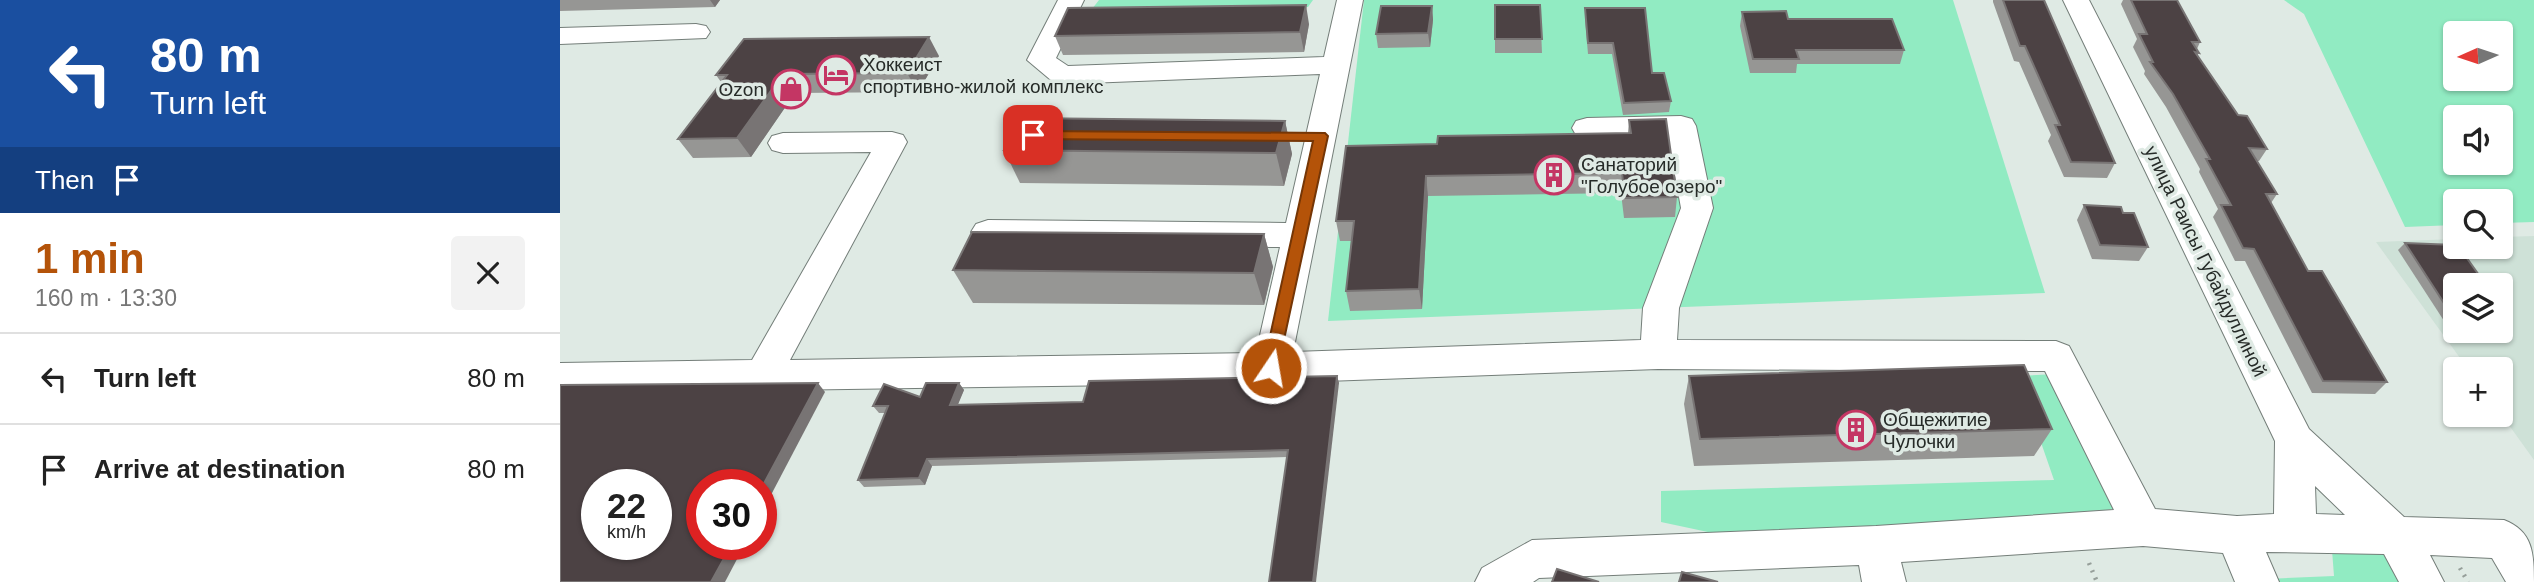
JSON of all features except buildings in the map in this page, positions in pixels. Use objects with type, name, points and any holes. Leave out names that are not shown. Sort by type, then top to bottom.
[{"type":"street","points":[[1071,0],[1041,60],[1062,75],[1336,65]]},
{"type":"street","points":[[1271,368],[1300,235],[1307,136],[1336,65],[1350,0]]},
{"type":"street","name":"улица Раисы Губайдуллиной","points":[[2076,0],[2295,441],[2295,532]]},
{"type":"street","points":[[560,36],[696,32]]},
{"type":"street","points":[[1587,128],[1681,127],[1697,208],[1661,308],[1658,354]]},
{"type":"street","points":[[762,376],[892,142],[783,144]]},
{"type":"street","points":[[988,232],[1300,235]]},
{"type":"street","points":[[560,378],[1271,368],[1658,354],[2056,356],[2143,527]]},
{"type":"street","points":[[2295,441],[2396,536],[2422,582]]},
{"type":"street","points":[[1497,582],[1532,559],[1880,564],[2143,527],[2237,535],[2295,532],[2504,539],[2530,582]]},
{"type":"street","points":[[2237,535],[2257,582]]},
{"type":"shaded area","points":[[2534,236],[2534,460],[2510,427],[2513,427],[2513,357],[2459,357],[2449,343],[2513,343],[2513,273],[2443,273],[2443,334],[2376,242],[2443,239],[2443,259],[2513,259],[2513,237]]},
{"type":"green space","points":[[1099,0],[1313,0],[1308,7],[1092,9]]},
{"type":"green space","points":[[1364,0],[1953,0],[2045,293],[1328,321]]},
{"type":"green space","points":[[2284,0],[2534,0],[2534,222],[2513,223],[2513,189],[2443,189],[2443,225],[2405,227],[2304,14]]},
{"type":"green space","points":[[2056,374],[2118,509],[1736,538],[1661,522],[1661,491],[2054,480],[2018,376]]},
{"type":"green space","points":[[2384,546],[2412,582],[2268,582],[2266,579],[2334,576],[2332,550]]},
{"type":"place","name":"Хоккеист спортивно-жилой комплекс","points":[[836,75]]},
{"type":"place","name":"Ozon","points":[[791,89]]},
{"type":"place","name":"Санаторий \"Голубое озеро\"","points":[[1554,175]]},
{"type":"place","name":"Общежитие Чулочки","points":[[1856,430]]},
{"type":"route","points":[[1033,135],[1321,136],[1271,368]]}]
